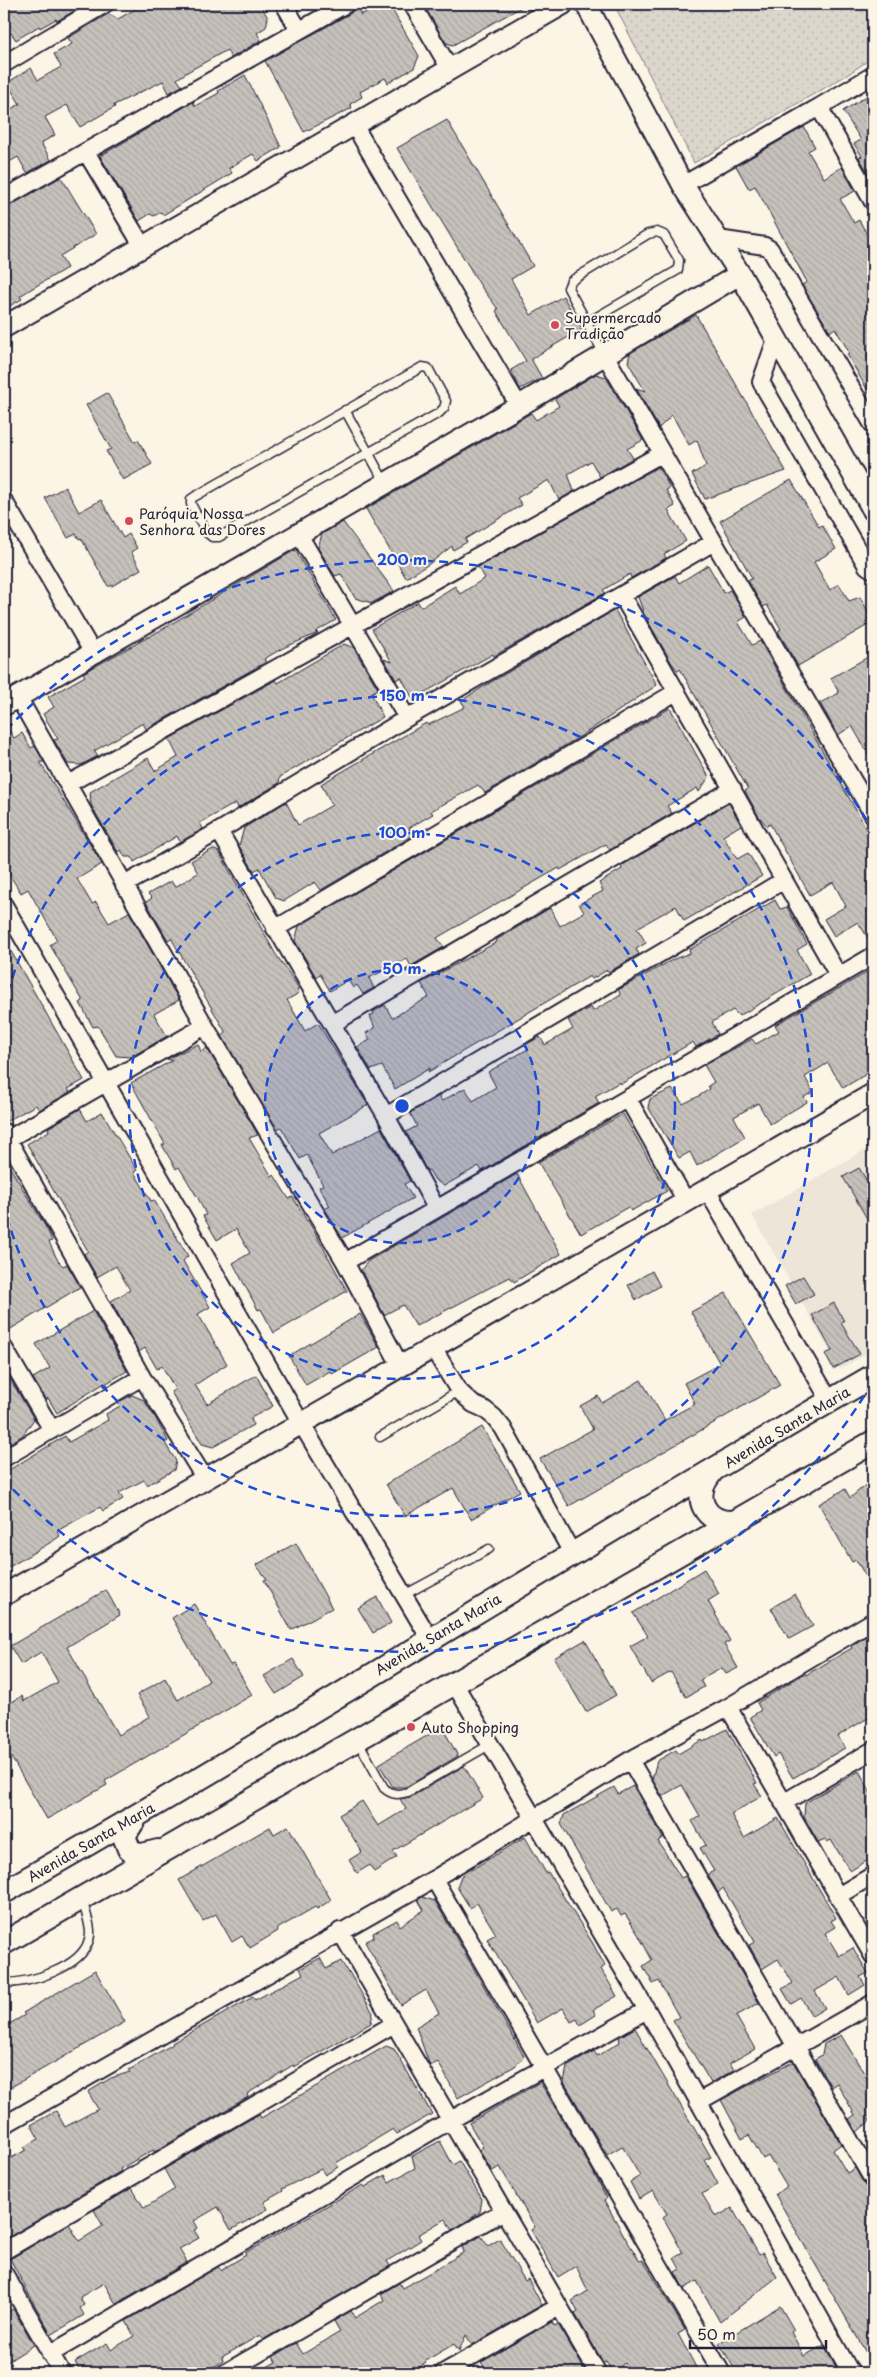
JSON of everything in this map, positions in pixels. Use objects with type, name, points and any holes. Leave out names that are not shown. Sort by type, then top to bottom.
[{"type":"main road","name":"Avenida Santa Maria","points":[[4,1892],[136,1817],[572,1553],[873,1376]]},
{"type":"main road","points":[[4,1943],[164,1849],[873,1442]]},
{"type":"main road","points":[[711,1473],[701,1489],[703,1507],[716,1520],[735,1522]]},
{"type":"main road","points":[[668,1498],[687,1501],[700,1514],[701,1532],[691,1548]]},
{"type":"main road","points":[[136,1817],[124,1836],[129,1849],[138,1856],[143,1857],[164,1849]]},
{"type":"street","points":[[4,64],[105,4]]},
{"type":"street","points":[[284,4],[299,30]]},
{"type":"street","points":[[4,198],[346,4]]},
{"type":"street","points":[[412,4],[450,70]]},
{"type":"street","points":[[4,327],[563,4]]},
{"type":"street","points":[[586,4],[683,185],[740,274],[873,510]]},
{"type":"street","points":[[683,185],[873,75]]},
{"type":"street","points":[[819,107],[873,202]]},
{"type":"street","points":[[354,125],[519,406]]},
{"type":"street","points":[[86,152],[143,247]]},
{"type":"street","points":[[718,239],[765,246],[770,249],[873,425]]},
{"type":"street","points":[[401,1367],[345,1262],[205,1026],[68,784],[11,701],[605,356],[740,274]]},
{"type":"street","points":[[776,340],[761,382],[867,566],[873,570]]},
{"type":"street","points":[[605,356],[873,815]]},
{"type":"street","points":[[68,784],[661,454]]},
{"type":"street","points":[[4,501],[93,653]]},
{"type":"street","points":[[298,533],[407,718]]},
{"type":"street","points":[[124,885],[219,831],[407,718],[714,542]]},
{"type":"street","points":[[622,596],[838,975]]},
{"type":"street","points":[[274,928],[676,692]]},
{"type":"street","points":[[332,1024],[733,789]]},
{"type":"street","points":[[219,831],[274,928],[386,1116],[436,1208]]},
{"type":"street","points":[[386,1116],[784,880]]},
{"type":"street","points":[[4,905],[301,1423],[430,1639]]},
{"type":"street","points":[[345,1262],[873,956]]},
{"type":"street","points":[[205,1026],[107,1084],[6,1136],[142,1377],[205,1479]]},
{"type":"street","points":[[4,1595],[401,1367],[686,1200],[873,1094]]},
{"type":"street","points":[[628,1099],[686,1200]]},
{"type":"street","points":[[706,1190],[830,1401]]},
{"type":"street","points":[[4,1348],[52,1430]]},
{"type":"street","points":[[433,1348],[459,1391],[473,1404],[494,1417],[502,1428],[572,1553]]},
{"type":"street","points":[[4,1458],[142,1377]]},
{"type":"street","points":[[4,2125],[340,1931],[434,1879],[630,1760],[728,1707],[873,1621]]},
{"type":"street","points":[[454,1683],[647,2010],[852,2373]]},
{"type":"street","points":[[728,1707],[873,1956]]},
{"type":"street","points":[[783,1803],[873,1750]]},
{"type":"street","points":[[630,1760],[873,2180]]},
{"type":"street","points":[[838,1896],[873,1875]]},
{"type":"street","points":[[434,1879],[546,2068],[722,2373]]},
{"type":"street","points":[[340,1931],[502,2212],[598,2373]]},
{"type":"street","points":[[698,2102],[873,2003]]},
{"type":"street","points":[[50,2354],[449,2121],[647,2010]]},
{"type":"street","points":[[4,2251],[394,2024]]},
{"type":"street","points":[[225,2373],[502,2212]]},
{"type":"street","points":[[4,2273],[62,2373]]},
{"type":"street","points":[[444,2373],[558,2307]]},
{"type":"lane","points":[[588,322],[678,270],[679,260],[664,235],[657,232],[648,234],[571,281],[568,288],[605,356]]},
{"type":"lane","points":[[428,368],[446,401],[444,408],[219,537],[212,537],[206,532],[191,504],[191,499],[345,410],[413,370],[428,368]]},
{"type":"lane","points":[[345,410],[386,484]]},
{"type":"lane","points":[[380,1437],[459,1391]]},
{"type":"lane","points":[[404,1595],[489,1549]]},
{"type":"lane","points":[[356,1739],[384,1788],[390,1793],[399,1794],[408,1792],[491,1744]]},
{"type":"lane","points":[[4,1983],[23,1982],[44,1975],[66,1966],[84,1952],[90,1938],[82,1897]]},
{"type":"shaded area","points":[[614,4],[873,4],[873,57],[847,75],[694,163]]},
{"type":"shaded area","points":[[873,1145],[873,1350],[840,1369],[752,1215]]},
{"type":"building","points":[[4,4],[86,4],[57,21],[56,19],[40,28],[39,26],[16,40],[11,33],[4,37]]},
{"type":"building","points":[[144,4],[260,4],[268,18],[266,27],[257,33],[261,40],[231,58],[227,50],[189,71],[177,79],[182,86],[169,93],[163,81],[114,105],[115,107],[80,127],[67,105],[45,117],[55,135],[41,143],[51,160],[27,173],[18,157],[4,165],[4,113],[20,104],[7,83],[31,68],[38,80],[61,67],[54,54],[72,44],[68,38],[108,14],[118,19]]},
{"type":"building","points":[[381,4],[385,11],[391,8],[419,56],[414,68],[388,83],[385,78],[360,92],[362,97],[350,104],[352,108],[304,132],[265,61],[351,13],[357,5],[361,15]]},
{"type":"building","points":[[423,4],[527,4],[453,45],[446,43]]},
{"type":"building","points":[[245,75],[281,147],[258,161],[253,154],[229,168],[232,173],[163,215],[161,212],[154,216],[150,214],[139,221],[100,156],[193,102],[195,106],[219,93],[218,91]]},
{"type":"building","points":[[873,92],[873,174],[869,167],[866,169],[859,157],[862,156],[854,144],[861,140],[843,111]]},
{"type":"building","points":[[447,120],[533,266],[511,279],[531,315],[563,296],[582,329],[531,359],[542,378],[520,389],[511,370],[526,361],[496,311],[498,309],[482,288],[397,148]]},
{"type":"building","points":[[804,127],[815,147],[808,151],[824,178],[842,167],[855,191],[840,199],[854,223],[859,220],[873,245],[873,400],[847,354],[849,352],[835,328],[830,332],[802,285],[807,282],[755,186],[749,189],[736,166]]},
{"type":"building","points":[[61,177],[96,234],[60,256],[67,268],[20,296],[22,299],[4,309],[4,209]]},
{"type":"building","points":[[696,315],[786,471],[705,499],[692,474],[706,466],[697,440],[689,445],[672,415],[659,428],[636,388],[645,391],[628,362],[630,353]]},
{"type":"building","points":[[596,374],[606,377],[643,440],[627,449],[633,458],[600,477],[591,461],[568,474],[574,491],[559,500],[549,480],[517,498],[522,505],[465,539],[467,542],[453,550],[452,546],[429,564],[406,578],[366,509],[531,413],[536,420],[559,406],[555,399]]},
{"type":"building","points":[[107,393],[135,442],[138,440],[152,464],[123,480],[106,451],[111,449],[86,405]]},
{"type":"building","points":[[658,467],[670,488],[666,490],[675,506],[668,510],[686,541],[664,554],[666,558],[631,578],[630,574],[603,590],[605,593],[494,656],[493,654],[413,699],[401,677],[396,680],[384,659],[392,662],[372,629],[418,602],[421,607],[455,586],[460,594],[485,578],[478,567]]},
{"type":"building","points":[[791,480],[819,527],[822,525],[836,549],[814,562],[830,590],[839,584],[849,601],[860,597],[873,620],[873,622],[798,666],[778,631],[781,629],[767,605],[763,607],[748,581],[752,578],[720,521]]},
{"type":"building","points":[[65,487],[79,512],[101,500],[123,538],[129,534],[137,548],[131,552],[141,569],[112,586],[108,586],[81,538],[79,539],[76,534],[68,538],[45,498]]},
{"type":"building","points":[[343,522],[394,591],[372,603],[355,598],[341,574],[335,576],[318,548],[322,534]]},
{"type":"building","points":[[295,550],[336,620],[315,632],[318,633],[283,648],[264,659],[266,662],[146,729],[143,723],[94,751],[98,756],[81,765],[68,764],[54,740],[58,739],[43,714],[54,707],[48,697],[85,676],[83,673],[161,630]]},
{"type":"building","points":[[708,565],[724,593],[730,590],[746,617],[738,622],[752,645],[760,641],[873,840],[873,946],[858,922],[834,936],[824,919],[846,906],[833,882],[810,895],[770,824],[767,826],[758,815],[745,791],[748,789],[680,669],[678,671],[671,662],[644,614],[638,597],[675,576],[679,583]]},
{"type":"building","points":[[615,610],[657,685],[581,736],[485,793],[478,785],[431,811],[433,814],[409,828],[414,835],[321,890],[315,882],[284,901],[276,898],[259,868],[254,871],[239,846],[244,828],[286,802],[298,825],[332,805],[321,784],[426,723],[428,725],[465,707],[461,701]]},
{"type":"building","points":[[344,644],[354,648],[378,689],[371,693],[383,717],[280,777],[279,783],[238,808],[236,803],[200,823],[203,829],[180,842],[177,836],[134,862],[132,857],[125,857],[121,850],[118,852],[91,805],[90,792],[148,758],[155,771],[178,757],[169,739],[276,680],[278,683]]},
{"type":"building","points":[[873,654],[873,762],[852,726],[838,735],[820,703],[839,693],[831,678]]},
{"type":"building","points":[[670,708],[709,777],[699,792],[697,788],[667,806],[672,813],[610,850],[606,844],[560,870],[559,868],[440,936],[437,938],[444,947],[411,966],[407,959],[369,978],[374,988],[363,994],[357,985],[353,988],[348,980],[330,991],[320,974],[316,977],[295,941],[299,926]]},
{"type":"building","points":[[4,722],[14,738],[22,733],[31,748],[35,746],[44,762],[40,762],[102,864],[77,879],[92,904],[96,902],[109,923],[129,912],[179,1000],[154,1014],[167,1036],[131,1057],[116,1056],[98,1026],[93,1027],[80,1003],[83,1001],[50,945],[57,940],[28,889],[21,893],[4,866]]},
{"type":"building","points":[[729,803],[741,825],[723,836],[737,859],[748,853],[762,876],[684,921],[676,906],[637,928],[646,943],[636,949],[639,954],[609,972],[607,970],[592,979],[590,976],[428,1072],[430,1068],[395,1089],[382,1066],[371,1070],[357,1047],[370,1040],[366,1033],[375,1028],[370,1016],[374,1014],[373,1012],[385,1005],[392,1018],[429,997],[421,983],[497,942],[496,940],[550,908],[560,926],[584,912],[579,904],[603,891],[599,883],[622,869],[621,866]]},
{"type":"building","points":[[213,849],[219,852],[275,953],[299,988],[297,989],[299,993],[287,1000],[305,1031],[318,1023],[368,1105],[319,1133],[332,1155],[381,1128],[410,1181],[404,1184],[413,1198],[342,1238],[325,1209],[330,1206],[319,1187],[323,1185],[307,1155],[300,1159],[281,1127],[277,1129],[222,1036],[226,1033],[171,938],[168,940],[146,902],[152,898],[148,894],[171,881],[175,887],[198,873],[191,861]]},
{"type":"building","points":[[775,900],[780,909],[787,907],[807,944],[797,950],[810,974],[739,1016],[733,1010],[712,1022],[718,1034],[696,1047],[693,1042],[621,1084],[620,1082],[595,1096],[599,1103],[482,1171],[479,1166],[444,1186],[435,1180],[429,1170],[427,1171],[406,1132],[417,1126],[410,1113],[439,1096],[442,1101],[465,1088],[473,1101],[496,1087],[488,1072],[528,1049],[525,1045],[540,1037],[545,1045],[573,1029],[568,1020],[591,1007],[593,1011],[621,995],[618,990],[674,959],[690,953],[689,950]]},
{"type":"building","points":[[4,939],[84,1080],[68,1089],[70,1092],[39,1110],[36,1105],[5,1122]]},
{"type":"building","points":[[873,969],[873,1070],[843,1088],[828,1063],[805,1077],[813,1092],[804,1097],[807,1102],[770,1124],[758,1103],[734,1117],[745,1137],[697,1166],[690,1152],[679,1158],[648,1107],[650,1099],[672,1089],[683,1104],[697,1097],[710,1089],[708,1086],[714,1082],[704,1065],[752,1039],[756,1044],[779,1031],[775,1025]]},
{"type":"building","points":[[198,1044],[201,1052],[207,1048],[258,1135],[249,1138],[272,1177],[274,1175],[289,1199],[293,1197],[308,1220],[347,1291],[274,1333],[261,1309],[258,1310],[233,1263],[250,1253],[236,1229],[217,1240],[203,1216],[206,1215],[199,1200],[179,1167],[176,1169],[162,1145],[165,1144],[131,1083],[173,1060],[167,1059]]},
{"type":"building","points":[[80,1109],[87,1121],[102,1112],[137,1170],[134,1172],[151,1201],[154,1200],[188,1256],[183,1261],[210,1307],[198,1314],[227,1364],[195,1385],[207,1404],[256,1375],[273,1406],[251,1418],[253,1425],[213,1447],[202,1444],[171,1392],[175,1389],[162,1366],[157,1369],[145,1348],[139,1352],[111,1301],[130,1290],[116,1266],[97,1277],[84,1254],[88,1251],[27,1144],[49,1131],[48,1128]]},
{"type":"building","points":[[623,1114],[667,1191],[631,1211],[628,1207],[581,1234],[538,1162]]},
{"type":"building","points":[[4,1157],[48,1231],[52,1241],[49,1242],[58,1261],[63,1266],[67,1264],[80,1287],[4,1333]]},
{"type":"building","points":[[859,1168],[867,1181],[873,1177],[873,1229],[843,1177]]},
{"type":"building","points":[[517,1174],[561,1254],[514,1282],[510,1277],[416,1326],[403,1305],[384,1315],[361,1270],[368,1261]]},
{"type":"building","points":[[652,1271],[660,1286],[636,1300],[628,1285]]},
{"type":"building","points":[[803,1276],[814,1294],[796,1304],[785,1286]]},
{"type":"building","points":[[726,1293],[780,1385],[569,1506],[540,1459],[593,1429],[580,1406],[598,1396],[602,1403],[641,1380],[665,1420],[695,1404],[684,1383],[720,1364],[691,1312]]},
{"type":"building","points":[[834,1303],[844,1321],[841,1323],[860,1354],[833,1369],[825,1354],[832,1351],[812,1315]]},
{"type":"building","points":[[93,1311],[127,1371],[105,1384],[108,1385],[105,1387],[103,1384],[57,1413],[48,1398],[46,1400],[33,1378],[50,1368],[36,1344]]},
{"type":"building","points":[[360,1314],[379,1347],[332,1374],[330,1371],[306,1385],[289,1356]]},
{"type":"building","points":[[4,1369],[34,1419],[23,1435],[4,1447]]},
{"type":"building","points":[[132,1395],[144,1400],[156,1419],[168,1441],[165,1443],[176,1461],[174,1470],[147,1485],[144,1480],[119,1493],[123,1499],[103,1511],[100,1507],[57,1531],[60,1536],[4,1570],[4,1473],[65,1436],[69,1442],[108,1420],[106,1414],[120,1406],[117,1403]]},
{"type":"building","points":[[482,1427],[520,1491],[471,1519],[453,1488],[405,1516],[386,1484]]},
{"type":"building","points":[[873,1479],[873,1588],[856,1560],[852,1562],[819,1504],[845,1489],[850,1498]]},
{"type":"building","points":[[296,1543],[332,1608],[291,1630],[264,1580],[267,1579],[256,1565]]},
{"type":"building","points":[[704,1569],[719,1594],[708,1601],[730,1641],[724,1644],[738,1668],[726,1674],[722,1668],[700,1680],[704,1687],[686,1697],[671,1672],[651,1683],[630,1646],[648,1636],[633,1613]]},
{"type":"building","points":[[106,1590],[120,1615],[67,1647],[118,1735],[150,1716],[137,1695],[165,1678],[178,1700],[209,1681],[172,1618],[194,1604],[230,1665],[234,1664],[252,1695],[105,1781],[107,1785],[47,1819],[11,1757],[8,1759],[4,1751],[4,1724],[12,1719],[5,1706],[22,1696],[24,1701],[58,1682],[41,1652],[21,1664],[10,1646]]},
{"type":"building","points":[[795,1594],[813,1626],[789,1639],[771,1608]]},
{"type":"building","points":[[377,1597],[391,1623],[373,1633],[358,1608]]},
{"type":"building","points":[[873,1632],[873,1715],[838,1736],[845,1748],[793,1778],[778,1754],[774,1757],[750,1717],[761,1710],[757,1703],[805,1673],[806,1675],[852,1648],[851,1646]]},
{"type":"building","points":[[585,1640],[616,1695],[586,1712],[554,1658]]},
{"type":"building","points":[[293,1659],[304,1677],[276,1694],[264,1676]]},
{"type":"building","points":[[442,1727],[458,1756],[406,1787],[393,1787],[379,1764]]},
{"type":"building","points":[[727,1729],[757,1783],[754,1784],[762,1796],[731,1814],[744,1838],[778,1818],[836,1918],[831,1921],[835,1927],[825,1933],[839,1956],[853,1948],[868,1973],[860,1977],[865,1985],[849,1995],[839,1977],[815,1991],[825,2008],[812,2016],[801,1998],[791,2004],[782,1989],[793,1983],[778,1959],[762,1969],[749,1945],[755,1942],[723,1888],[718,1893],[708,1874],[714,1871],[700,1848],[706,1845],[692,1821],[700,1816],[682,1785],[662,1796],[652,1779],[657,1761],[676,1750],[678,1754],[702,1740],[703,1742]]},
{"type":"building","points":[[464,1766],[483,1798],[393,1851],[397,1857],[374,1872],[370,1865],[357,1873],[349,1860],[362,1852],[339,1815],[362,1801],[378,1826],[406,1809],[400,1799],[411,1797]]},
{"type":"building","points":[[859,1771],[873,1796],[873,1857],[850,1871],[831,1840],[827,1842],[825,1839],[818,1842],[804,1817],[805,1803]]},
{"type":"building","points":[[633,1786],[663,1838],[658,1841],[681,1878],[685,1876],[690,1884],[759,2003],[736,2016],[755,2049],[730,2063],[734,2070],[711,2083],[673,2020],[679,2017],[659,1981],[653,1984],[643,1966],[652,1960],[638,1934],[625,1914],[621,1916],[617,1909],[611,1912],[561,1824],[564,1815],[614,1787],[618,1794]]},
{"type":"building","points":[[288,1826],[331,1900],[277,1929],[278,1931],[250,1948],[242,1936],[232,1942],[216,1914],[203,1921],[179,1880],[270,1827],[274,1834]]},
{"type":"building","points":[[525,1837],[546,1873],[548,1872],[592,1942],[605,1966],[601,1969],[617,1996],[593,2010],[596,2015],[580,2025],[577,2019],[571,2022],[563,2008],[537,2023],[487,1939],[496,1934],[477,1903],[470,1908],[457,1887],[461,1876]]},
{"type":"building","points":[[422,1897],[435,1901],[524,2056],[515,2066],[458,2098],[438,2062],[430,2066],[416,2027],[439,2013],[426,1990],[401,2005],[365,1942],[374,1937],[373,1933],[397,1920],[400,1926],[424,1910],[418,1900]]},
{"type":"building","points":[[320,1958],[326,1969],[341,1961],[373,2013],[371,2023],[294,2067],[293,2065],[247,2094],[248,2097],[154,2152],[153,2150],[120,2169],[121,2171],[4,2240],[4,2162],[26,2150],[24,2147],[39,2139],[31,2125],[56,2111],[65,2127],[98,2109],[88,2092],[111,2078],[130,2072],[129,2070],[172,2043],[253,1997],[255,2000],[303,1974],[300,1969]]},
{"type":"building","points":[[95,1970],[125,2022],[4,2091],[4,2027],[25,2015],[23,2013]]},
{"type":"building","points":[[635,2028],[711,2157],[705,2160],[718,2184],[702,2194],[716,2217],[732,2208],[759,2255],[763,2253],[777,2277],[720,2322],[697,2281],[684,2289],[675,2272],[680,2269],[674,2258],[683,2253],[663,2217],[667,2214],[653,2191],[639,2199],[630,2182],[640,2176],[622,2146],[607,2155],[564,2082],[567,2067],[594,2051],[597,2056],[620,2042],[619,2037]]},
{"type":"building","points":[[841,2035],[873,2088],[873,2114],[868,2117],[870,2121],[857,2132],[849,2119],[855,2115],[837,2083],[831,2087],[815,2059],[822,2055],[824,2044]]},
{"type":"building","points":[[386,2046],[394,2049],[432,2114],[397,2134],[393,2129],[336,2163],[338,2167],[325,2175],[321,2169],[282,2189],[283,2191],[264,2202],[268,2209],[231,2230],[218,2207],[194,2221],[198,2228],[194,2230],[199,2238],[179,2249],[187,2262],[116,2304],[104,2283],[80,2297],[84,2305],[80,2308],[84,2315],[51,2335],[10,2259],[69,2224],[79,2241],[103,2226],[94,2210],[132,2188],[144,2208],[175,2189],[164,2169],[259,2114],[261,2118]]},
{"type":"building","points":[[793,2062],[841,2144],[833,2150],[847,2173],[855,2168],[873,2200],[873,2365],[775,2194],[787,2187],[768,2156],[763,2159],[749,2135],[742,2139],[721,2100]]},
{"type":"building","points":[[540,2082],[590,2166],[607,2198],[604,2200],[626,2239],[640,2261],[643,2260],[685,2330],[678,2334],[699,2373],[631,2373],[625,2363],[612,2372],[606,2361],[603,2362],[575,2314],[578,2312],[572,2301],[588,2291],[576,2266],[558,2277],[531,2230],[535,2227],[500,2167],[492,2171],[479,2150],[483,2147],[469,2123]]},
{"type":"building","points":[[440,2141],[453,2165],[459,2161],[482,2199],[480,2212],[470,2219],[452,2230],[445,2219],[418,2235],[421,2240],[387,2261],[390,2266],[263,2340],[260,2335],[222,2357],[223,2361],[204,2373],[81,2373],[75,2362],[107,2343],[111,2350],[134,2336],[126,2321],[218,2267],[221,2270],[246,2255],[245,2253],[363,2185],[365,2187],[385,2175],[389,2182],[415,2168],[412,2156]]},
{"type":"building","points":[[481,2236],[488,2246],[500,2239],[525,2281],[528,2279],[542,2305],[472,2345],[466,2335],[459,2351],[454,2344],[425,2361],[426,2363],[410,2373],[256,2373],[276,2362],[273,2357],[296,2343],[303,2354],[340,2332],[334,2321],[351,2311],[355,2318],[384,2300],[381,2294],[399,2283],[402,2288],[440,2267],[464,2252],[462,2247]]},
{"type":"building","points":[[780,2306],[794,2330],[791,2332],[804,2356],[824,2345],[839,2373],[737,2373],[719,2343]]},
{"type":"building","points":[[13,2309],[34,2345],[4,2364],[4,2315]]},
{"type":"building","points":[[552,2322],[554,2326],[558,2324],[586,2372],[488,2373],[481,2362]]},
{"type":"place","name":"Supermercado Tradição","points":[[555,325]]},
{"type":"place","name":"Paróquia Nossa Senhora das Dores","points":[[129,521]]},
{"type":"place","name":"Auto Shopping","points":[[411,1727]]}]
